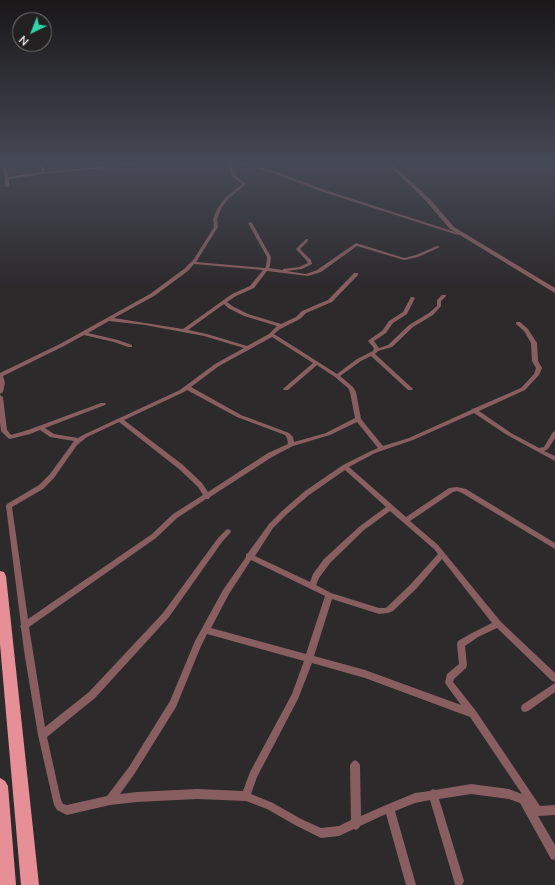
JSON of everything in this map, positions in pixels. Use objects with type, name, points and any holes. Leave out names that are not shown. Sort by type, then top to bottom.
[{"type":"main road","points":[[0,576],[30,885]]},
{"type":"main road","points":[[0,786],[7,885]]},
{"type":"street","points":[[0,392],[2,383],[0,375],[83,333],[152,295],[186,270],[216,227],[215,219],[222,204]]},
{"type":"street","points":[[366,204],[459,234]]},
{"type":"street","points":[[432,204],[459,234],[555,291]]},
{"type":"street","points":[[184,331],[239,291],[252,287],[270,264],[270,260],[250,223]]},
{"type":"street","points":[[274,271],[292,269],[310,264],[298,249],[307,240]]},
{"type":"street","points":[[193,262],[265,269],[301,275],[316,273],[356,244],[404,259],[417,256],[438,246]]},
{"type":"street","points":[[356,274],[330,301],[304,312],[298,318],[281,326],[272,336],[217,365],[188,388],[96,430],[78,440],[52,476],[41,488],[9,506],[24,626],[42,735],[57,802],[60,807],[67,810],[110,800],[197,794],[246,796],[270,806],[321,833],[339,831],[415,798],[471,789],[509,794],[524,800],[538,811],[555,810]]},
{"type":"street","points":[[337,376],[359,360],[394,344],[411,326],[437,308],[439,306],[439,301],[444,296]]},
{"type":"street","points":[[410,389],[374,352],[371,341],[384,332],[391,322],[405,313],[413,298]]},
{"type":"street","points":[[224,302],[226,305],[246,315],[281,326]]},
{"type":"street","points":[[108,319],[184,331],[222,339],[248,348]]},
{"type":"street","points":[[110,800],[132,770],[173,704],[205,630],[226,592],[249,556],[271,526],[307,493],[345,467],[382,449],[411,439],[520,391],[537,374],[539,368],[535,361],[534,343],[526,330],[518,323]]},
{"type":"street","points":[[83,333],[116,340],[130,346]]},
{"type":"street","points":[[272,336],[337,376],[350,387],[353,392],[358,419],[382,449]]},
{"type":"street","points":[[286,389],[316,363]]},
{"type":"street","points":[[188,388],[239,416],[287,434],[290,436],[291,445]]},
{"type":"street","points":[[0,397],[4,431],[7,436],[13,437],[103,404]]},
{"type":"street","points":[[474,410],[509,434],[555,460]]},
{"type":"street","points":[[24,626],[148,540],[175,516],[207,497],[270,455],[291,445],[328,434],[358,419]]},
{"type":"street","points":[[120,420],[181,467],[200,485],[207,497]]},
{"type":"street","points":[[41,428],[52,436],[78,440]]},
{"type":"street","points":[[539,450],[546,448],[555,433]]},
{"type":"street","points":[[345,467],[406,520],[442,554],[498,624],[555,678]]},
{"type":"street","points":[[406,520],[451,490],[457,489],[464,491],[555,546]]},
{"type":"street","points":[[311,587],[316,576],[328,561],[362,528],[391,507]]},
{"type":"street","points":[[42,735],[92,695],[166,615],[220,540],[228,532]]},
{"type":"street","points":[[249,556],[329,596],[379,611],[385,611],[390,609],[413,587],[442,554]]},
{"type":"street","points":[[246,796],[253,774],[295,696],[309,659],[329,596]]},
{"type":"street","points":[[498,624],[463,642],[460,647],[463,665],[448,680],[450,686],[474,714],[538,811]]},
{"type":"street","points":[[205,630],[365,674],[474,714]]},
{"type":"street","points":[[525,708],[555,687]]},
{"type":"street","points":[[355,765],[356,824]]},
{"type":"street","points":[[433,794],[459,881]]},
{"type":"street","points":[[524,800],[555,855]]},
{"type":"street","points":[[389,808],[411,885]]}]
